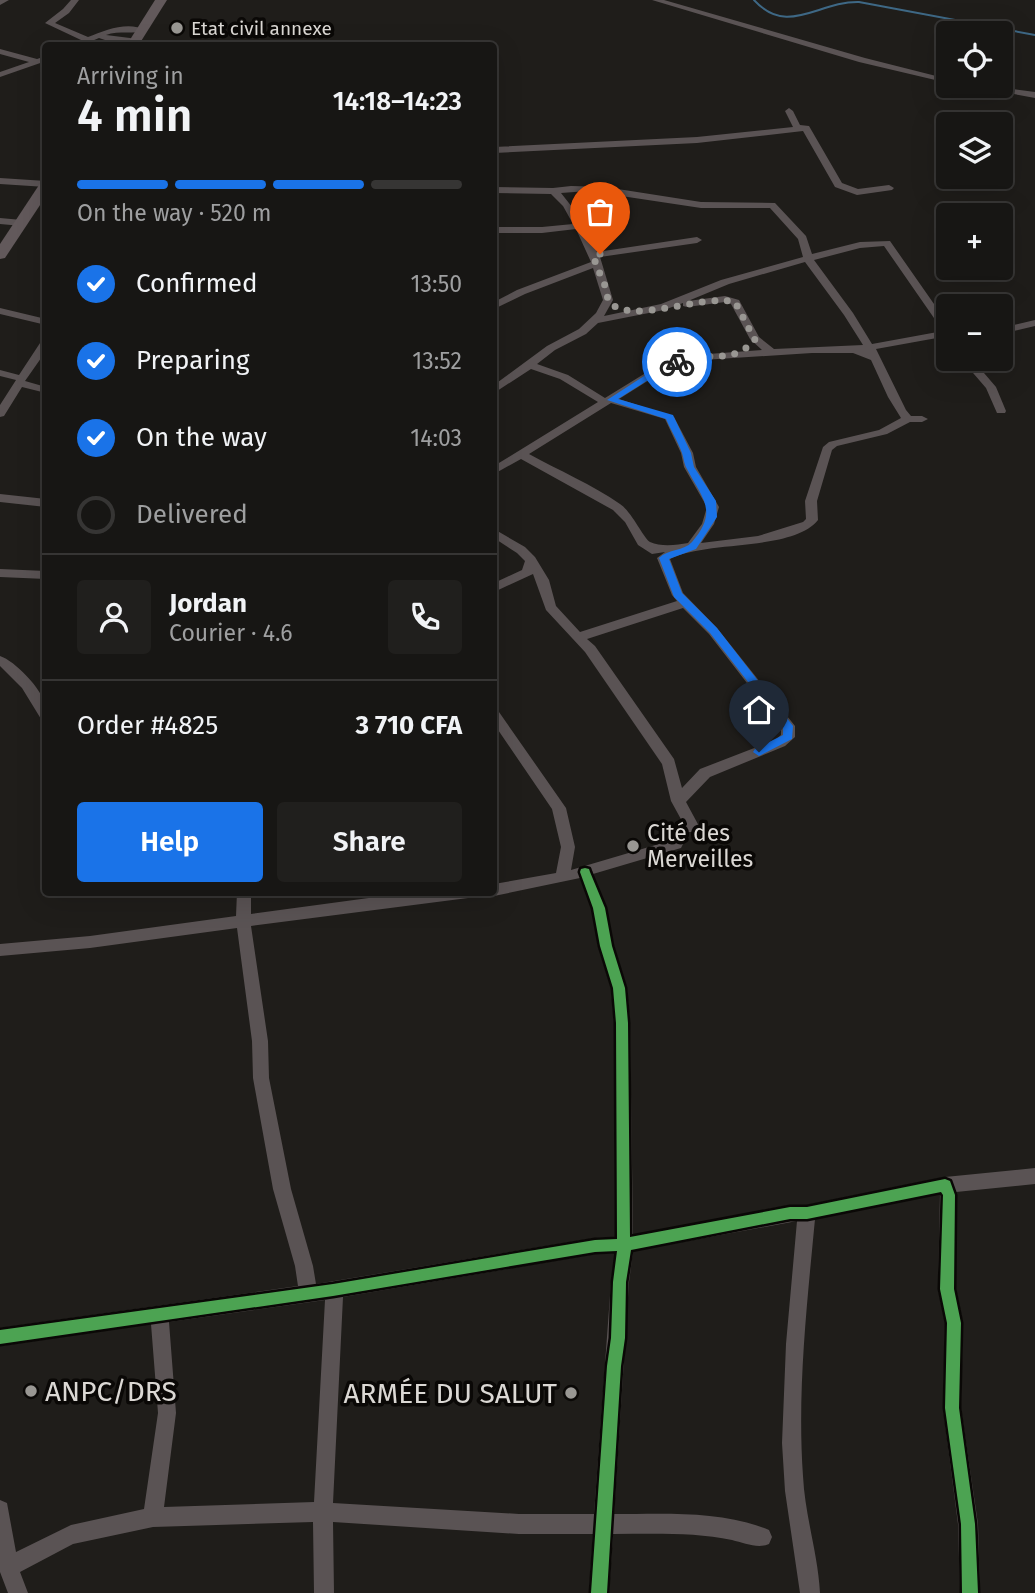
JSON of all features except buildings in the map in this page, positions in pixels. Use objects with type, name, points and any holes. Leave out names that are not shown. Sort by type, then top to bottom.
[{"type":"highway","points":[[136,39],[161,0]]},
{"type":"highway","points":[[0,255],[42,194]]},
{"type":"street","points":[[75,0],[66,11],[49,23],[86,39]]},
{"type":"street","points":[[656,0],[862,60],[936,78]]},
{"type":"street","points":[[80,42],[99,35],[108,39],[136,39]]},
{"type":"street","points":[[0,51],[42,61]]},
{"type":"street","points":[[0,75],[42,61]]},
{"type":"street","points":[[1013,92],[1035,95]]},
{"type":"street","points":[[789,111],[797,127],[806,128]]},
{"type":"street","points":[[497,150],[697,140],[806,128]]},
{"type":"street","points":[[806,128],[838,186],[857,192],[889,188]]},
{"type":"street","points":[[0,181],[42,191]]},
{"type":"street","points":[[497,190],[552,191],[600,187],[690,204],[772,205],[803,238],[803,247],[809,258],[868,346],[891,396],[908,419]]},
{"type":"street","points":[[552,191],[560,196],[579,226],[608,300],[630,313]]},
{"type":"street","points":[[0,221],[22,223]]},
{"type":"street","points":[[497,230],[579,226]]},
{"type":"street","points":[[497,304],[594,259],[697,240]]},
{"type":"street","points":[[664,307],[725,282],[866,244],[887,243],[936,316]]},
{"type":"street","points":[[598,320],[725,299],[735,302],[755,340],[772,352]]},
{"type":"street","points":[[497,388],[538,357],[586,331],[598,320],[608,300]]},
{"type":"street","points":[[0,311],[42,321]]},
{"type":"street","points":[[1013,328],[1035,323]]},
{"type":"street","points":[[497,469],[661,369],[685,358],[772,352],[854,351],[868,346],[936,336]]},
{"type":"street","points":[[733,356],[744,351],[755,340]]},
{"type":"street","points":[[0,414],[42,348]]},
{"type":"street","points":[[854,351],[875,358]]},
{"type":"street","points":[[530,365],[564,377],[608,401],[669,417],[687,453],[690,467],[713,508],[708,524],[692,547],[672,552],[663,558]]},
{"type":"street","points":[[977,371],[991,387],[1001,411]]},
{"type":"street","points":[[0,373],[42,389]]},
{"type":"street","points":[[651,547],[670,549],[747,542],[807,525],[812,520],[811,501],[827,449],[833,444],[884,432],[908,419],[922,419]]},
{"type":"street","points":[[520,454],[617,507],[630,520],[642,542],[663,558],[678,595],[713,631],[788,726],[788,737],[780,743],[705,773],[678,801]]},
{"type":"street","points":[[0,498],[42,503]]},
{"type":"street","points":[[497,535],[521,550],[531,560],[543,580],[550,607],[560,621],[580,637],[669,763],[678,801],[693,828]]},
{"type":"street","points":[[497,587],[528,572],[531,560]]},
{"type":"street","points":[[0,573],[42,575]]},
{"type":"street","points":[[580,637],[685,603]]},
{"type":"street","points":[[0,660],[19,674],[42,708]]},
{"type":"street","points":[[497,719],[559,808],[568,847],[562,878]]},
{"type":"street","points":[[497,889],[562,878],[676,844]]},
{"type":"street","points":[[585,872],[600,908],[620,1000],[625,1047],[623,1245],[618,1278],[620,1340],[614,1366],[599,1593]]},
{"type":"street","points":[[244,896],[243,919],[260,1041],[261,1077],[282,1189],[304,1266],[308,1292]]},
{"type":"street","points":[[0,950],[90,942],[393,897]]},
{"type":"street","points":[[0,1338],[333,1290],[595,1246],[623,1245],[790,1213],[807,1213],[945,1185],[1035,1176]]},
{"type":"street","points":[[945,1185],[949,1195],[947,1289],[954,1323],[952,1408],[968,1524],[970,1593]]},
{"type":"street","points":[[807,1213],[791,1422],[793,1480],[809,1571],[810,1593]]},
{"type":"street","points":[[324,1593],[323,1512],[332,1365],[333,1290]]},
{"type":"street","points":[[153,1517],[166,1413],[166,1371],[159,1314]]},
{"type":"street","points":[[0,1510],[8,1567],[18,1593]]},
{"type":"street","points":[[8,1567],[71,1535],[153,1517],[323,1512],[519,1524],[664,1524],[721,1528],[762,1537]]},
{"type":"waterway","points":[[754,0],[767,11],[779,16],[791,17],[830,6],[859,2],[1035,35]]},
{"type":"cycle path","points":[[585,872],[599,908],[606,946],[619,988],[622,1023],[624,1254],[599,1593]]},
{"type":"cycle path","points":[[0,1337],[333,1290],[595,1246],[623,1245],[790,1213],[807,1213],[945,1185],[949,1195],[947,1289],[954,1323],[952,1408],[968,1524],[970,1593]]},
{"type":"way so far","points":[[600,254],[594,255],[595,264],[604,282],[608,300],[630,313],[705,301],[725,299],[735,302],[755,340],[744,351],[733,356],[685,358],[677,362]]},
{"type":"place","name":"Etat civil annexe","points":[[177,28]]},
{"type":"place","name":"Cité des Merveilles","points":[[633,846]]},
{"type":"place","name":"ANPC/DRS","points":[[31,1391]]},
{"type":"place","name":"ARMÉE DU SALUT","points":[[571,1393]]},
{"type":"route","points":[[677,362],[611,400],[669,417],[687,453],[690,467],[711,501],[712,517],[697,542],[692,547],[672,552],[663,558],[678,595],[713,631],[788,726],[788,737],[759,752]]}]
